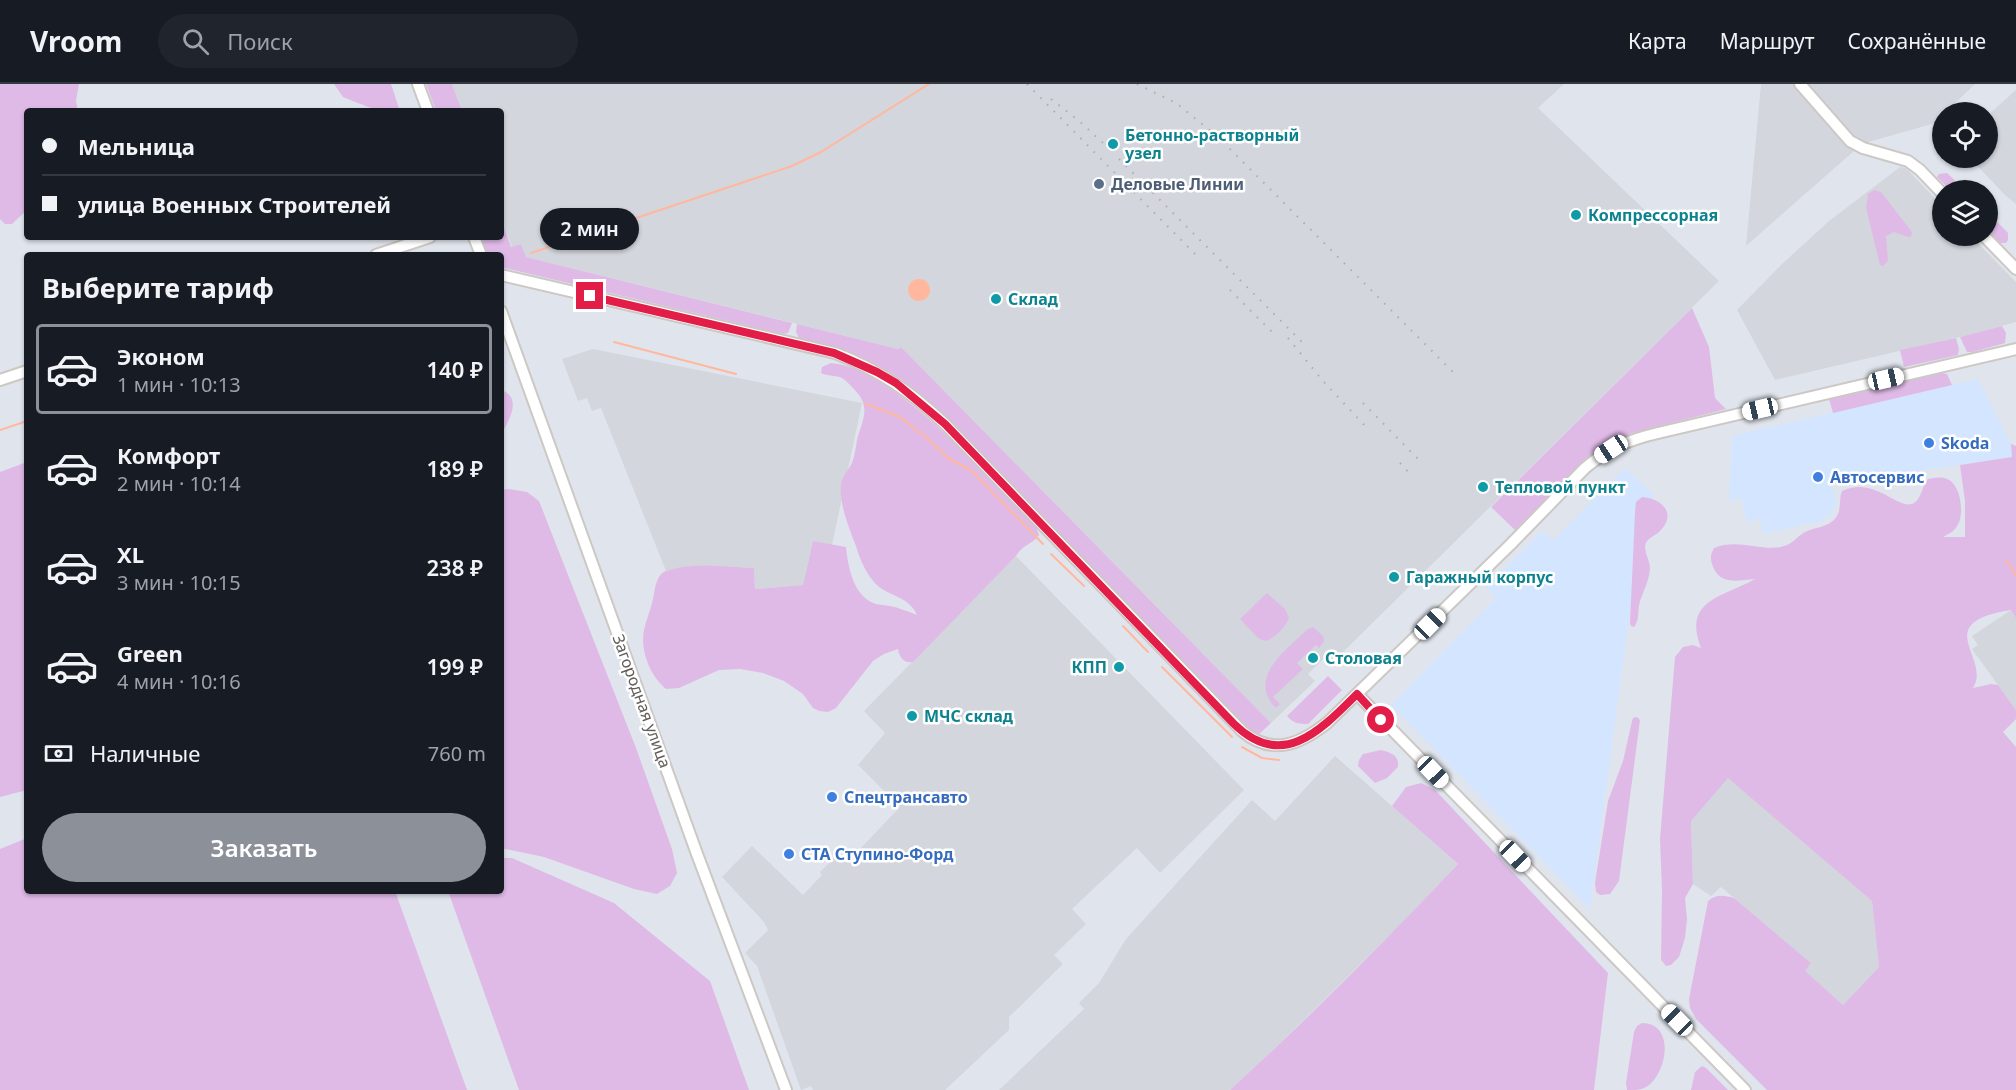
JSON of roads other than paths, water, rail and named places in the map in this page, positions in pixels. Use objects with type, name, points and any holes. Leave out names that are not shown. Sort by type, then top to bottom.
[{"type":"street","points":[[418,84],[427,108]]},
{"type":"street","points":[[1800,84],[1850,141],[1863,148],[1908,161],[1932,183]]},
{"type":"street","points":[[385,252],[421,240]]},
{"type":"street","points":[[1994,246],[2016,268]]},
{"type":"street","points":[[504,276],[834,353],[896,383],[945,424],[1234,724],[1256,741],[1280,746],[1307,737],[1327,723],[1510,545],[1585,468],[1622,444],[1684,427],[2016,349]]},
{"type":"street","name":"Загородная улица","points":[[504,319],[700,862],[786,1090]]},
{"type":"street","points":[[0,380],[24,372]]},
{"type":"street","points":[[1357,694],[1745,1090]]},
{"type":"waterway","points":[[531,253],[792,166],[821,152],[929,84]]},
{"type":"waterway","points":[[614,342],[736,374]]},
{"type":"waterway","points":[[866,404],[900,417],[948,458],[972,471],[1043,544]]},
{"type":"waterway","points":[[0,430],[24,422]]},
{"type":"waterway","points":[[1051,554],[1084,586]]},
{"type":"waterway","points":[[2006,560],[2016,575]]},
{"type":"waterway","points":[[1123,626],[1148,652]]},
{"type":"waterway","points":[[1162,667],[1232,737]]},
{"type":"waterway","points":[[1242,747],[1262,758],[1279,760]]},
{"type":"railway","points":[[1027,84],[1195,254]]},
{"type":"railway","points":[[1137,84],[1176,103],[1217,136],[1454,373]]},
{"type":"railway","points":[[1051,99],[1103,143]]},
{"type":"railway","points":[[1119,159],[1303,343]]},
{"type":"railway","points":[[1230,290],[1273,333]]},
{"type":"railway","points":[[1288,338],[1323,381],[1367,428]]},
{"type":"railway","points":[[1363,403],[1423,464]]},
{"type":"railway","points":[[1400,463],[1412,476]]},
{"type":"place","name":"Бетонно-растворный узел","points":[[1113,144]]},
{"type":"place","name":"Деловые Линии","points":[[1099,184]]},
{"type":"place","name":"Компрессорная","points":[[1576,215]]},
{"type":"place","name":"Склад","points":[[996,299]]},
{"type":"place","name":"Skoda","points":[[1929,443]]},
{"type":"place","name":"Автосервис","points":[[1818,477]]},
{"type":"place","name":"Тепловой пункт","points":[[1483,487]]},
{"type":"place","name":"Гаражный корпус","points":[[1394,577]]},
{"type":"place","name":"Столовая","points":[[1313,658]]},
{"type":"place","name":"КПП","points":[[1119,667]]},
{"type":"place","name":"МЧС склад","points":[[912,716]]},
{"type":"place","name":"Спецтрансавто","points":[[832,797]]},
{"type":"place","name":"СТА Ступино-Форд","points":[[789,854]]}]
